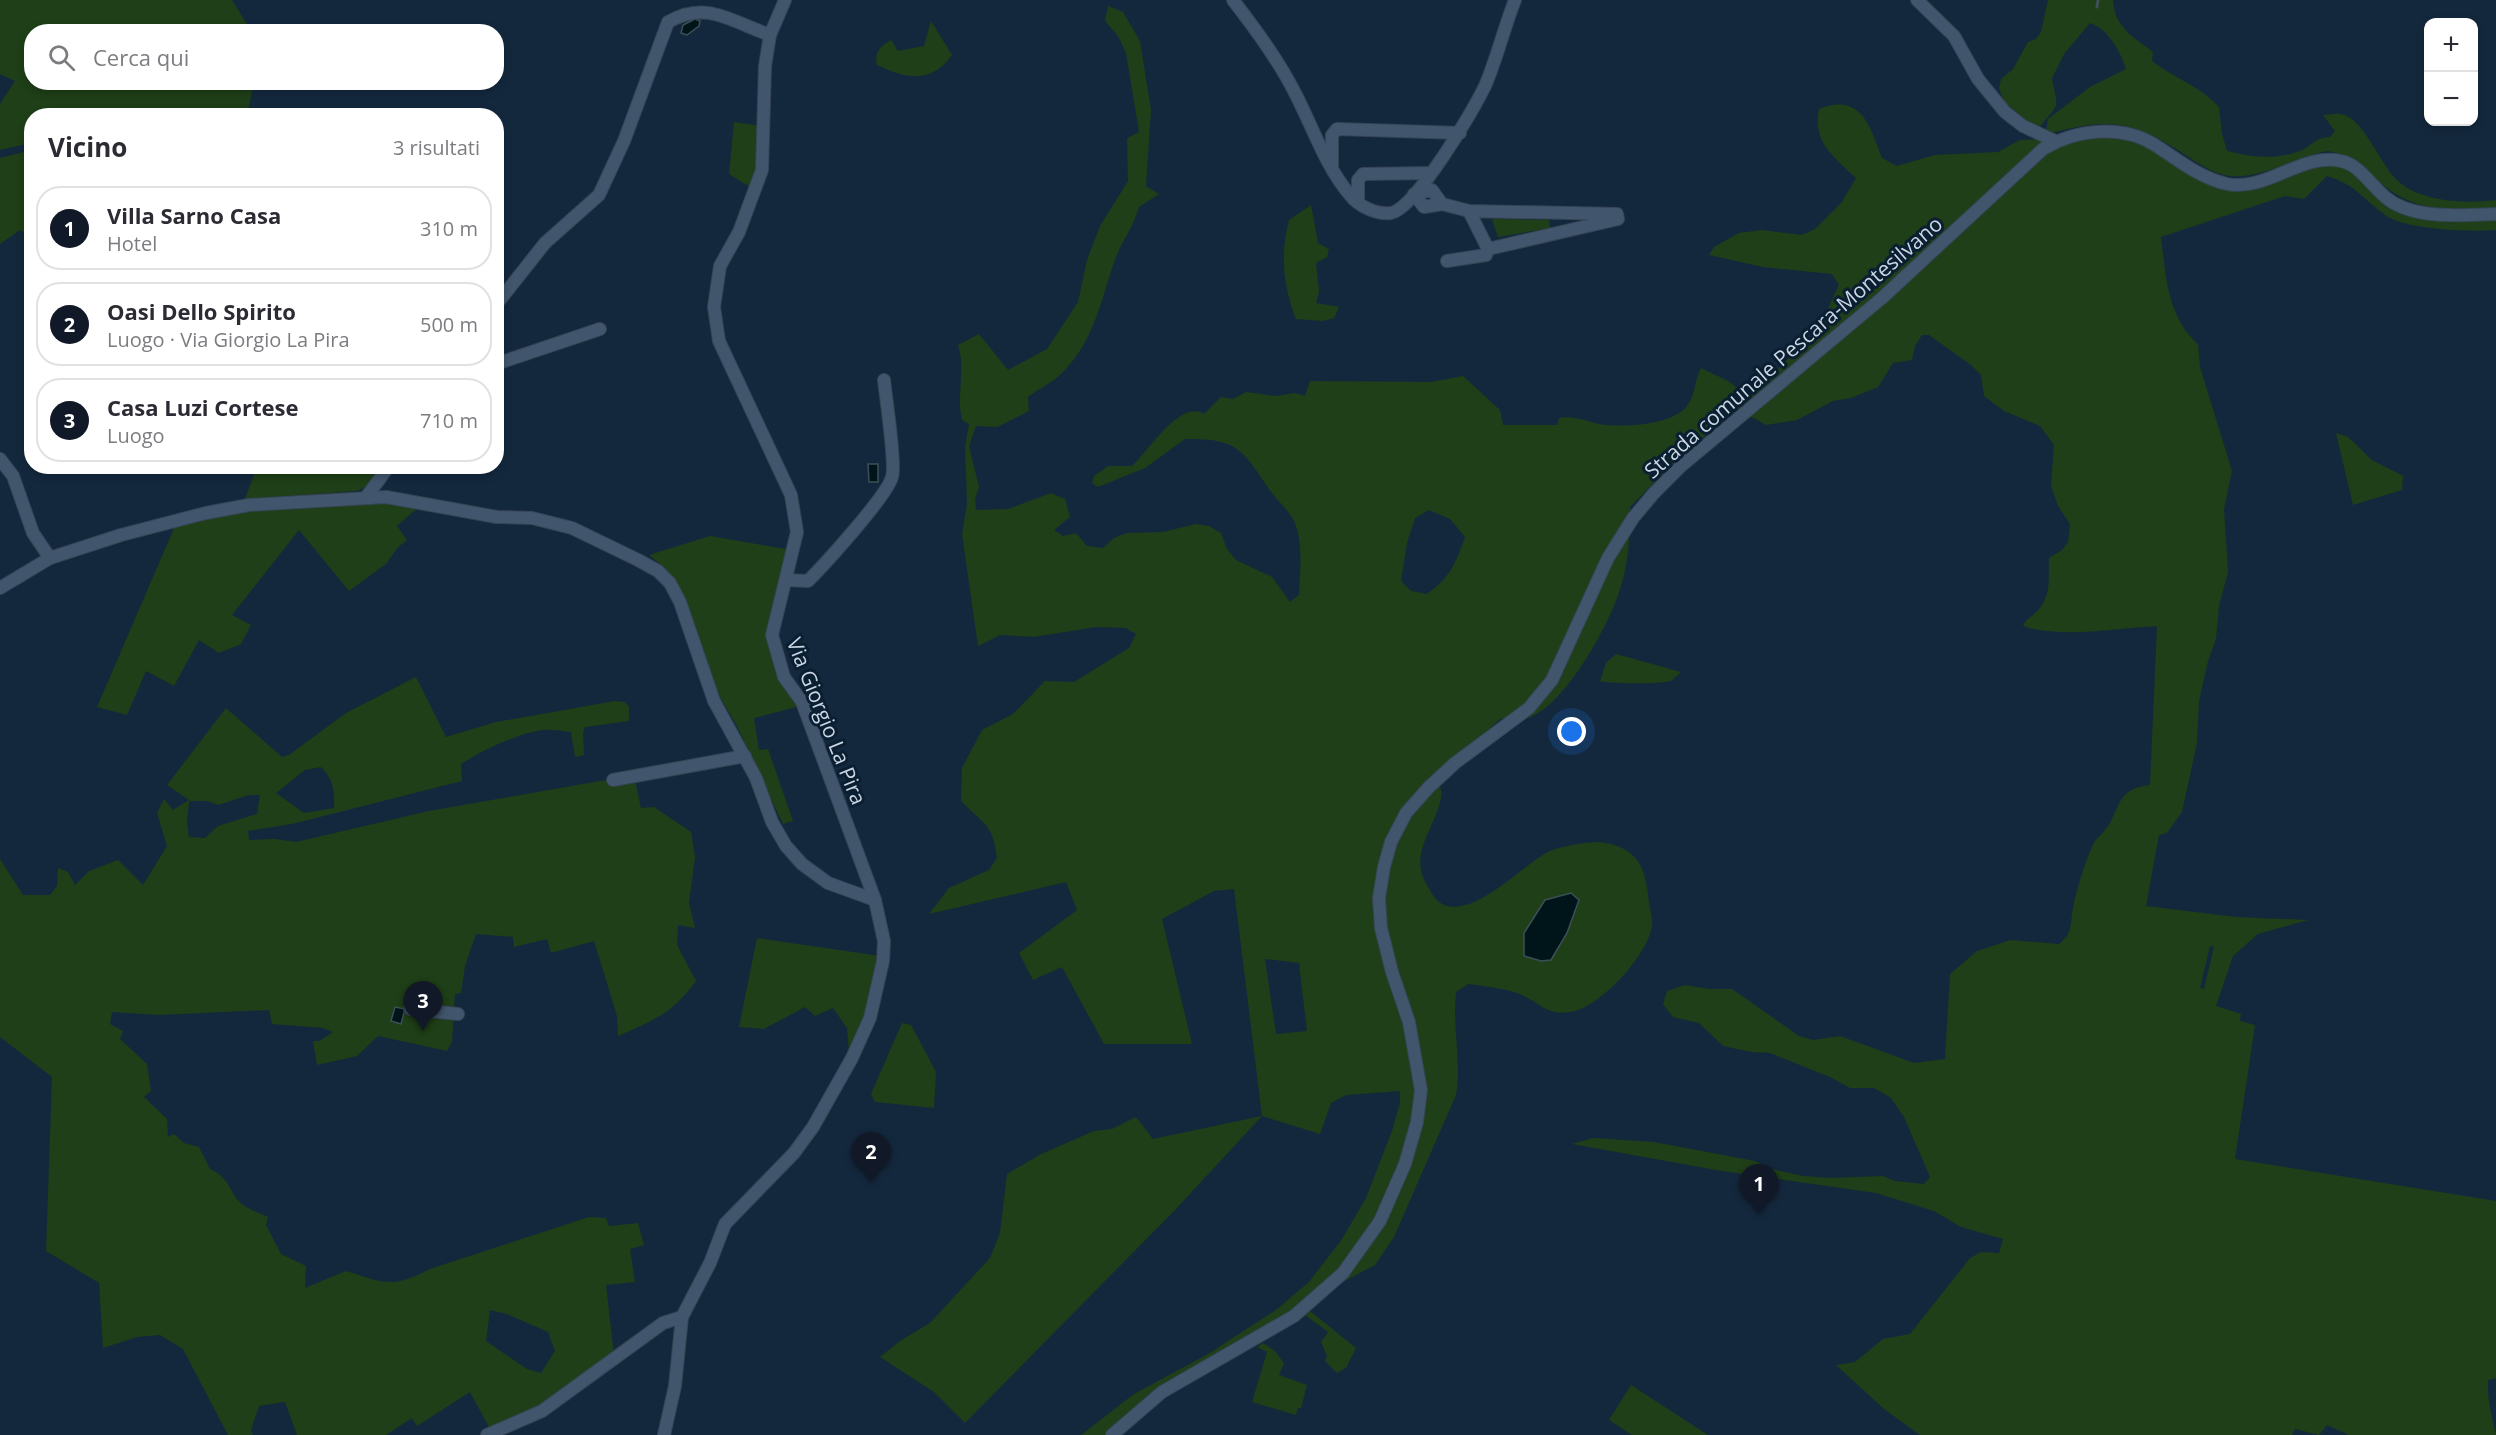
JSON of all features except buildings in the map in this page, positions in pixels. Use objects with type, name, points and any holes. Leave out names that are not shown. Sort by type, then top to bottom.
[{"type":"street","name":"Via Giorgio La Pira","points":[[682,1317],[710,1263],[725,1224],[794,1153],[823,1110],[852,1058],[870,1018],[883,961],[882,923],[875,900],[802,702],[784,677],[772,636],[797,532],[791,495],[719,341],[714,307],[720,266],[743,222],[762,170],[765,66],[770,34],[785,0]]},
{"type":"street","points":[[1233,0],[1280,65],[1332,167],[1351,197],[1380,213],[1391,213],[1401,208],[1431,173],[1460,132],[1485,87],[1515,0]]},
{"type":"street","points":[[1917,0],[1954,36],[1978,79],[2005,112],[2023,126],[2055,141]]},
{"type":"street","points":[[504,295],[545,243],[599,195],[624,141],[668,22],[678,10],[691,3],[705,2],[770,34]]},
{"type":"street","points":[[1332,167],[1332,135],[1337,129],[1460,132]]},
{"type":"street","name":"Strada comunale Pescara-Montesilvano","points":[[1112,1435],[1161,1392],[1294,1316],[1343,1273],[1380,1221],[1405,1164],[1416,1122],[1421,1090],[1409,1023],[1392,972],[1381,928],[1379,898],[1391,842],[1406,813],[1429,787],[1455,763],[1529,708],[1552,680],[1608,558],[1633,518],[1680,467],[1882,298],[2031,159],[2055,141],[2099,132],[2127,135],[2153,144],[2206,176],[2235,185],[2264,181],[2328,159],[2343,161],[2356,169],[2392,202],[2409,209],[2429,213],[2496,214]]},
{"type":"street","points":[[1358,202],[1358,180],[1363,174],[1431,173]]},
{"type":"street","points":[[1414,194],[1424,207],[1442,204],[1469,211],[1617,214],[1618,219],[1488,249]]},
{"type":"street","points":[[1447,261],[1486,255],[1488,249],[1469,211]]},
{"type":"street","points":[[504,361],[600,329]]},
{"type":"street","points":[[786,580],[808,581],[824,566],[893,476],[884,381]]},
{"type":"street","points":[[0,459],[13,476],[33,533],[51,558]]},
{"type":"street","points":[[367,496],[383,474]]},
{"type":"street","points":[[378,483],[386,497]]},
{"type":"street","points":[[0,588],[51,558],[121,535],[206,513],[249,505],[367,496],[386,497],[497,517],[532,518],[572,528],[658,571],[670,584],[680,602],[714,701],[756,778],[772,822],[791,852],[828,883],[875,900]]},
{"type":"street","points":[[613,780],[745,756]]},
{"type":"street","points":[[410,1009],[458,1014]]},
{"type":"street","points":[[487,1435],[542,1411],[663,1323],[682,1317],[675,1386],[664,1435]]},
{"type":"green space","points":[[0,0],[232,0],[247,24],[24,24],[24,90],[252,90],[249,108],[24,108],[24,145],[0,150],[0,104],[15,81],[0,74]]},
{"type":"green space","points":[[2048,0],[2113,0],[2114,10],[2121,25],[2153,52],[2152,61],[2204,93],[2219,107],[2222,134],[2227,151],[2262,157],[2297,152],[2319,139],[2330,137],[2335,131],[2323,115],[2341,114],[2357,124],[2391,174],[2407,188],[2444,200],[2472,202],[2496,200],[2496,230],[2471,231],[2422,227],[2385,215],[2352,188],[2327,176],[2304,199],[2285,196],[2161,237],[2170,295],[2180,321],[2198,344],[2200,367],[2232,471],[2224,509],[2228,572],[2219,606],[2216,639],[2208,661],[2199,701],[2197,743],[2182,812],[2167,833],[2159,835],[2146,906],[2236,917],[2308,920],[2258,934],[2233,956],[2216,1006],[2241,1014],[2240,1021],[2255,1025],[2235,1159],[2496,1201],[2496,1378],[2488,1380],[2488,1387],[2496,1435],[2349,1435],[2327,1425],[2319,1435],[2295,1429],[2292,1435],[1920,1435],[1884,1409],[1836,1365],[1855,1362],[1883,1339],[1910,1334],[1970,1258],[1981,1252],[1999,1253],[2003,1239],[1961,1227],[1934,1211],[1876,1193],[1716,1170],[1572,1144],[1593,1138],[1654,1142],[1755,1161],[1772,1169],[1803,1176],[1830,1178],[1883,1176],[1895,1181],[1924,1184],[1930,1177],[1904,1117],[1891,1098],[1874,1088],[1850,1088],[1830,1077],[1770,1053],[1751,1052],[1723,1046],[1699,1023],[1673,1017],[1663,1004],[1667,991],[1685,985],[1709,989],[1732,989],[1799,1036],[1813,1040],[1840,1036],[1914,1063],[1945,1059],[1950,974],[1977,951],[2011,940],[2059,944],[2067,936],[2070,928],[2079,883],[2095,841],[2108,826],[2124,796],[2133,789],[2150,785],[2157,626],[2089,632],[2054,632],[2023,626],[2039,609],[2046,597],[2049,558],[2062,550],[2068,542],[2070,524],[2058,506],[2051,486],[2054,445],[2040,426],[2004,411],[1984,396],[1981,375],[1971,365],[1929,335],[1922,335],[1915,346],[1912,360],[1893,363],[1878,387],[1851,398],[1833,401],[1797,420],[1766,425],[1754,418],[1729,415],[1670,466],[1630,507],[1625,569],[1615,604],[1596,642],[1570,682],[1542,711],[1525,719],[1500,719],[1437,776],[1441,798],[1424,842],[1420,864],[1422,875],[1429,889],[1439,902],[1451,907],[1480,900],[1537,859],[1560,848],[1594,842],[1618,846],[1635,857],[1640,864],[1644,873],[1652,917],[1649,937],[1633,963],[1598,999],[1575,1011],[1565,1013],[1544,1008],[1517,993],[1493,987],[1468,984],[1456,992],[1458,1083],[1456,1095],[1394,1237],[1375,1265],[1337,1285],[1316,1291],[1287,1314],[1149,1394],[1106,1435],[1081,1435],[1134,1394],[1208,1354],[1276,1310],[1309,1282],[1342,1239],[1366,1198],[1392,1131],[1400,1103],[1400,1091],[1346,1095],[1331,1103],[1320,1134],[1262,1116],[1234,889],[1214,891],[1162,919],[1192,1044],[1104,1044],[1062,967],[1033,980],[1019,953],[1077,910],[1066,882],[929,914],[949,888],[989,870],[997,858],[990,831],[961,801],[962,768],[982,730],[1013,714],[1045,681],[1074,682],[1129,648],[1136,634],[1126,628],[1096,627],[1034,637],[1000,635],[978,646],[962,534],[967,504],[965,447],[969,424],[962,420],[960,410],[961,364],[958,345],[979,334],[1008,370],[1047,349],[1078,302],[1087,260],[1100,226],[1128,181],[1127,138],[1139,132],[1126,53],[1118,36],[1105,21],[1108,6],[1123,12],[1140,41],[1151,110],[1146,186],[1159,194],[1139,207],[1116,257],[1089,335],[1071,363],[1059,376],[1028,397],[1029,411],[997,427],[976,426],[969,446],[979,487],[975,499],[976,510],[1008,509],[1051,493],[1065,499],[1070,517],[1054,530],[1063,536],[1076,533],[1087,546],[1103,548],[1114,538],[1127,533],[1163,532],[1196,524],[1209,526],[1221,533],[1227,549],[1236,560],[1272,577],[1290,602],[1299,595],[1300,552],[1296,526],[1289,513],[1239,450],[1218,441],[1185,439],[1145,468],[1098,487],[1092,483],[1094,476],[1108,466],[1132,466],[1175,420],[1195,411],[1204,414],[1221,397],[1233,399],[1246,392],[1276,396],[1295,393],[1305,396],[1310,381],[1431,382],[1463,376],[1500,410],[1503,425],[1557,425],[1559,418],[1564,417],[1609,425],[1646,424],[1659,421],[1671,417],[1687,406],[1701,368],[1728,381],[1745,394],[1776,370],[1809,338],[1823,319],[1839,285],[1832,274],[1763,267],[1709,255],[1714,247],[1739,233],[1762,230],[1802,235],[1815,229],[1842,202],[1856,178],[1833,156],[1822,140],[1818,121],[1819,109],[1833,105],[1845,105],[1854,109],[1868,124],[1882,158],[1897,166],[1935,155],[1998,152],[2020,140],[2124,138],[2144,146],[2197,178],[2267,185],[2329,162],[2338,163],[2412,214],[2449,209],[2424,206],[2408,201],[2387,188],[2353,160],[2327,151],[2267,171],[2230,176],[2210,170],[2164,141],[2133,128],[2104,124],[2051,133],[2046,131],[2048,119],[2090,87],[2126,69],[2113,42],[2103,30],[2090,23],[2064,54],[2052,78],[2056,105],[2038,129],[2004,102],[1999,88],[2001,79],[2013,69],[2028,42],[2036,39],[2041,32]],"holes":[[[1429,510],[1450,519],[1465,537],[1447,576],[1427,594],[1411,591],[1401,581],[1407,543],[1415,518]],[[1571,893],[1579,901],[1567,933]],[[2210,946],[2214,947],[2204,989],[2200,988]],[[1265,959],[1299,963],[1307,1031],[1276,1034]]]},
{"type":"green space","points":[[931,21],[952,55],[936,71],[927,75],[908,76],[877,65],[879,50],[891,40],[898,51],[924,46]]},
{"type":"green space","points":[[734,122],[761,126],[762,151],[753,189],[729,174]]},
{"type":"green space","points":[[24,152],[24,232],[20,230],[0,244],[0,158]]},
{"type":"green space","points":[[1311,205],[1318,243],[1329,249],[1327,257],[1316,263],[1319,292],[1316,303],[1339,307],[1334,318],[1323,321],[1296,319],[1288,294],[1284,270],[1284,245],[1289,220]]},
{"type":"green space","points":[[1492,219],[1549,220],[1550,228],[1498,237]]},
{"type":"green space","points":[[2336,433],[2348,437],[2372,460],[2403,476],[2402,490],[2353,505]]},
{"type":"green space","points":[[254,474],[376,474],[368,486],[357,491],[245,499]]},
{"type":"green space","points":[[368,500],[421,505],[397,526],[407,540],[398,547],[386,564],[349,591],[299,530],[232,615],[251,625],[241,644],[219,653],[199,640],[174,686],[146,671],[127,715],[97,707],[175,526],[264,507]]},
{"type":"green space","points":[[710,536],[791,550],[769,635],[800,706],[754,718],[759,750],[768,749],[793,821],[783,824],[737,726],[720,697],[678,585],[665,568],[649,555]]},
{"type":"green space","points":[[1616,654],[1681,672],[1672,680],[1665,682],[1600,681],[1606,663]]},
{"type":"green space","points":[[416,677],[446,737],[496,722],[615,701],[625,702],[629,707],[629,721],[585,727],[584,755],[575,757],[571,732],[543,730],[533,732],[501,743],[461,764],[462,781],[292,824],[248,831],[249,840],[275,839],[296,842],[429,811],[634,775],[641,808],[654,807],[691,832],[695,857],[689,903],[695,928],[678,925],[677,945],[696,981],[679,1001],[662,1015],[618,1036],[617,1016],[594,941],[551,953],[547,939],[514,947],[513,937],[476,934],[465,966],[461,993],[455,994],[452,1042],[447,1051],[378,1036],[357,1056],[317,1065],[313,1041],[319,1041],[333,1032],[323,1028],[272,1024],[269,1010],[159,1015],[112,1012],[110,1024],[123,1031],[120,1039],[147,1064],[151,1091],[144,1097],[167,1119],[168,1137],[174,1134],[184,1143],[199,1147],[210,1169],[222,1177],[238,1200],[248,1208],[268,1217],[266,1225],[281,1254],[306,1266],[305,1288],[346,1271],[379,1281],[397,1282],[589,1217],[606,1218],[609,1226],[638,1223],[644,1245],[630,1249],[635,1282],[606,1285],[614,1355],[548,1401],[490,1429],[470,1392],[417,1426],[412,1418],[386,1435],[297,1435],[285,1402],[259,1406],[251,1430],[253,1435],[228,1435],[183,1349],[160,1335],[137,1337],[103,1348],[99,1283],[46,1251],[52,1077],[0,1037],[0,859],[23,895],[50,895],[57,886],[58,868],[68,872],[75,885],[89,871],[118,860],[143,885],[167,846],[157,813],[164,799],[173,810],[189,800],[167,785],[226,708],[282,757],[289,755],[346,713]],"holes":[[[321,767],[332,786],[334,808],[304,813],[276,793],[305,770]],[[249,795],[260,795],[257,814],[218,826],[205,838],[189,837],[187,823],[189,801],[207,801],[218,805]],[[490,1310],[507,1314],[548,1332],[555,1351],[541,1373],[527,1369],[486,1341]]]},
{"type":"green space","points":[[757,938],[880,956],[871,1003],[849,1052],[847,1028],[833,1008],[815,1016],[805,1007],[764,1029],[739,1027]]},
{"type":"green space","points":[[902,1023],[911,1025],[936,1072],[934,1108],[875,1102],[871,1094]]},
{"type":"green space","points":[[1262,1116],[1174,1211],[965,1423],[934,1392],[880,1357],[900,1341],[930,1323],[990,1258],[1000,1233],[1007,1174],[1041,1154],[1094,1131],[1112,1129],[1136,1117],[1153,1139]]},
{"type":"green space","points":[[1310,1311],[1356,1348],[1346,1368],[1337,1373],[1325,1361],[1327,1356],[1321,1342],[1328,1332],[1305,1315]]},
{"type":"green space","points":[[1263,1343],[1275,1351],[1284,1363],[1279,1375],[1307,1385],[1301,1408],[1298,1408],[1296,1415],[1252,1402],[1267,1352],[1257,1347]]},
{"type":"green space","points":[[1631,1385],[1708,1435],[1632,1435],[1609,1420]]},
{"type":"shaded area","points":[[695,19],[700,21],[699,26],[687,35],[681,33],[683,25]]},
{"type":"shaded area","points":[[868,464],[878,464],[878,482],[869,482]]},
{"type":"shaded area","points":[[1571,893],[1579,900],[1567,933],[1551,960],[1541,961],[1524,956],[1524,933],[1545,900]]},
{"type":"shaded area","points":[[395,1007],[405,1009],[401,1024],[391,1021]]},
{"type":"waterway","points":[[2097,7],[2098,0]]},
{"type":"place","name":"Casa Luzi Cortese","points":[[423,1031]]},
{"type":"place","name":"Oasi Dello Spirito","points":[[871,1182]]},
{"type":"place","name":"Villa Sarno Casa","points":[[1759,1214]]}]
